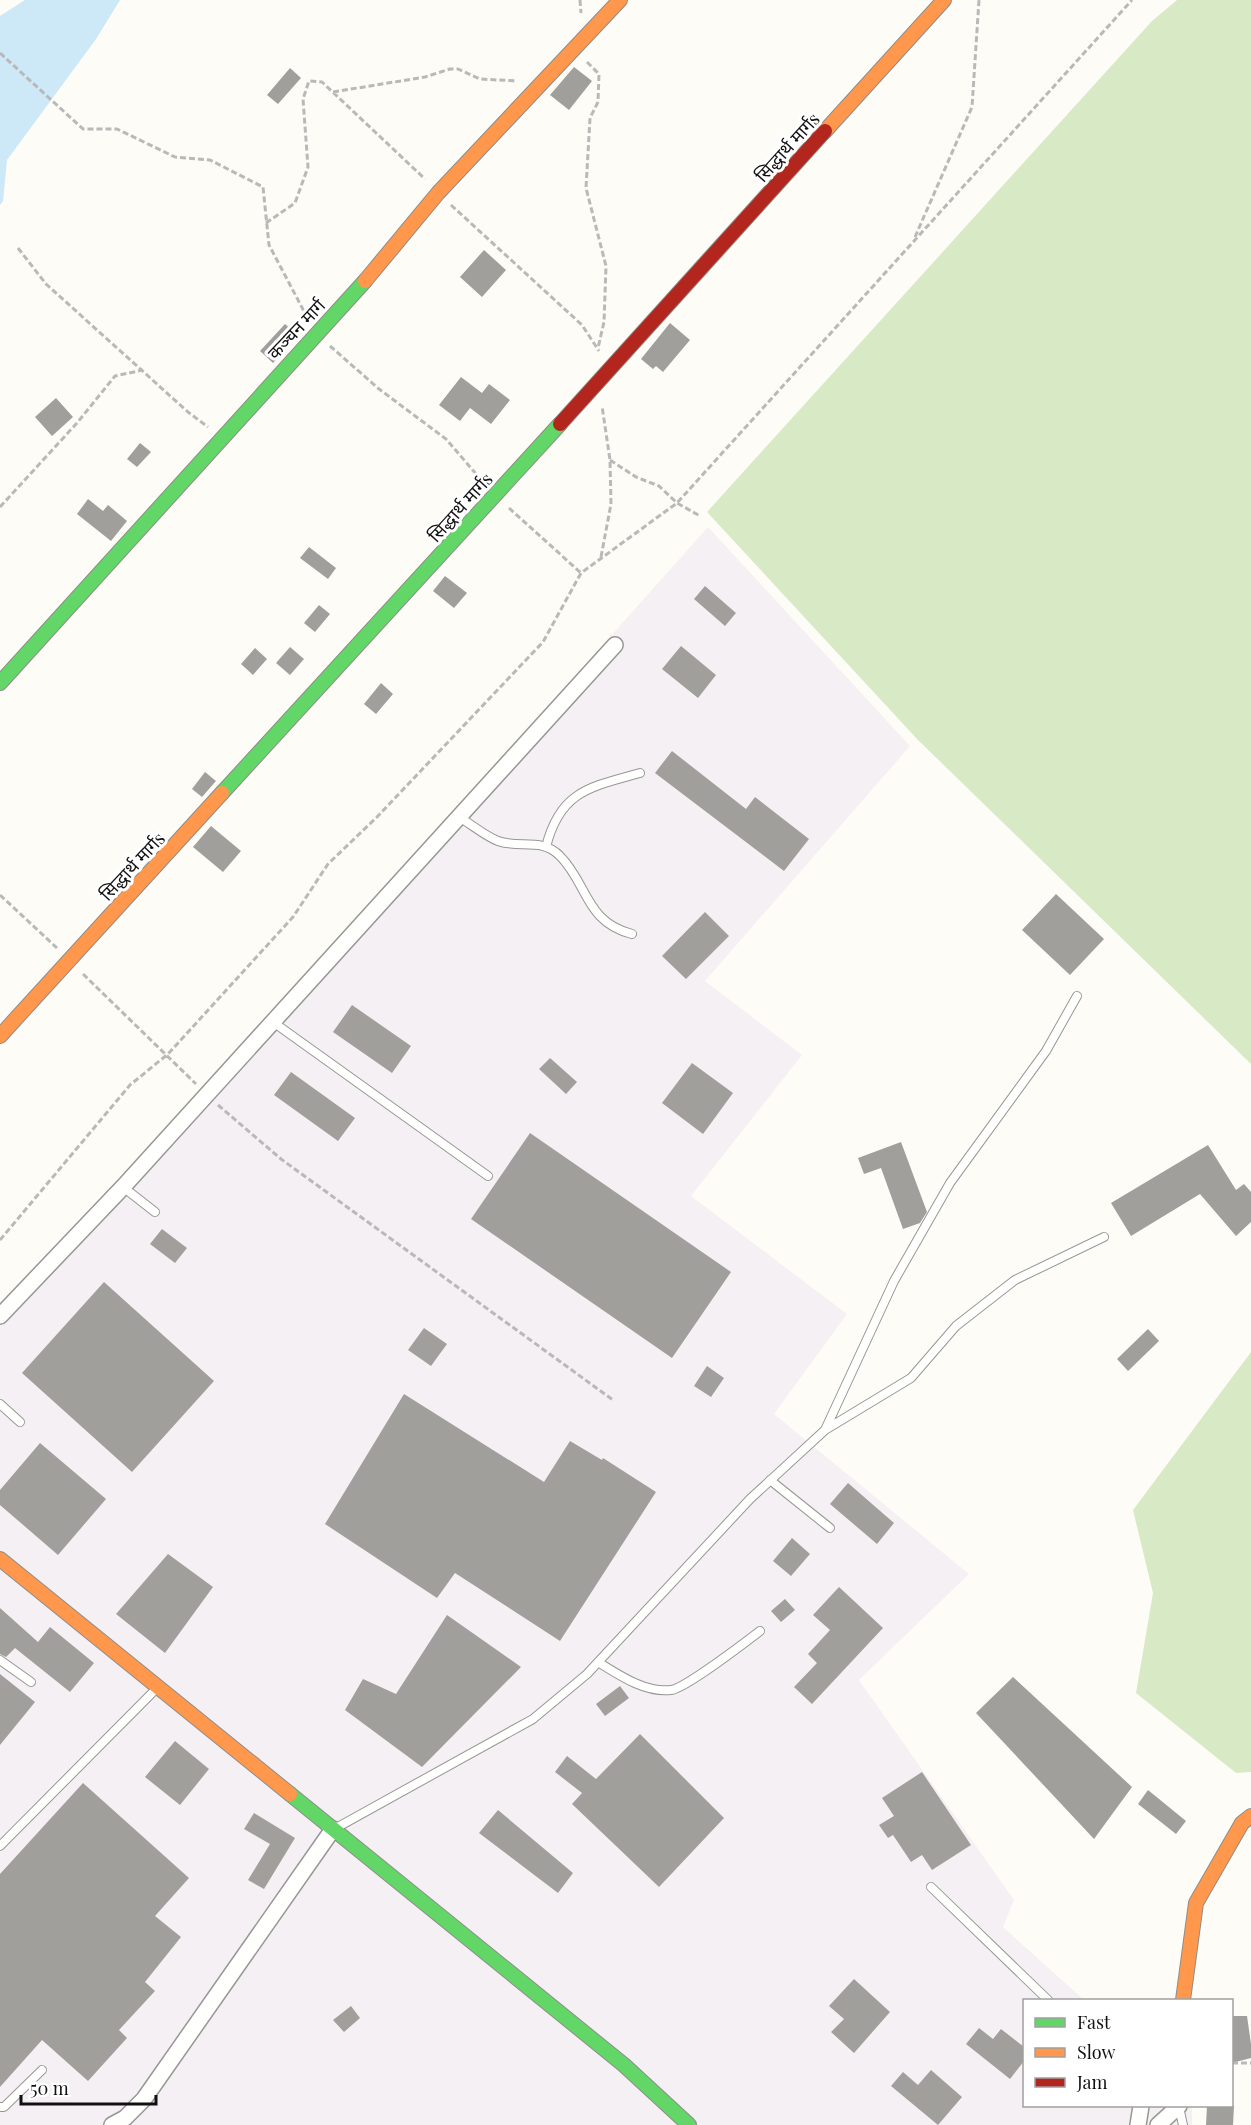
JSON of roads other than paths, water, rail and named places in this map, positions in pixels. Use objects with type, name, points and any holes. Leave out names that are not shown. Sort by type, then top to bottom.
[{"type":"street","name":"कञ्चन मार्ग","points":[[0,683],[366,280],[438,193],[620,0]]},
{"type":"street","name":"सिद्धार्थ मार्गs","points":[[0,1036],[944,0]]},
{"type":"street","points":[[0,1316],[123,1187],[615,645]]},
{"type":"street","points":[[0,1559],[624,2065],[689,2125]]},
{"type":"street","points":[[1184,1999],[1197,1903],[1242,1823],[1251,1815]]},
{"type":"street","points":[[112,2125],[125,2118],[144,2099],[333,1829]]},
{"type":"street","points":[[1138,2125],[1141,2107]]},
{"type":"street","points":[[1158,2125],[1178,2107]]},
{"type":"lane","points":[[546,847],[554,825],[576,794],[596,785],[640,773]]},
{"type":"lane","points":[[459,817],[499,842],[541,844],[560,855],[593,908],[613,929],[632,934]]},
{"type":"lane","points":[[825,1430],[894,1281],[950,1184],[1046,1051],[1077,996]]},
{"type":"lane","points":[[273,1022],[488,1176]]},
{"type":"lane","points":[[123,1187],[155,1212]]},
{"type":"lane","points":[[333,1829],[533,1719],[598,1662],[750,1499],[825,1430],[911,1378],[956,1326],[1015,1280],[1104,1237]]},
{"type":"lane","points":[[0,1404],[20,1422]]},
{"type":"lane","points":[[770,1480],[830,1528]]},
{"type":"lane","points":[[598,1662],[649,1688],[673,1691],[729,1655],[760,1630]]},
{"type":"lane","points":[[0,1660],[31,1682]]},
{"type":"lane","points":[[0,1846],[158,1687]]},
{"type":"lane","points":[[931,1887],[1046,1999]]},
{"type":"lane","points":[[0,2107],[4,2107],[42,2070]]},
{"type":"lane","points":[[1179,2107],[1183,2125]]},
{"type":"water","points":[[25,0],[120,0],[96,39],[7,160],[3,201],[0,205],[0,16]]}]
